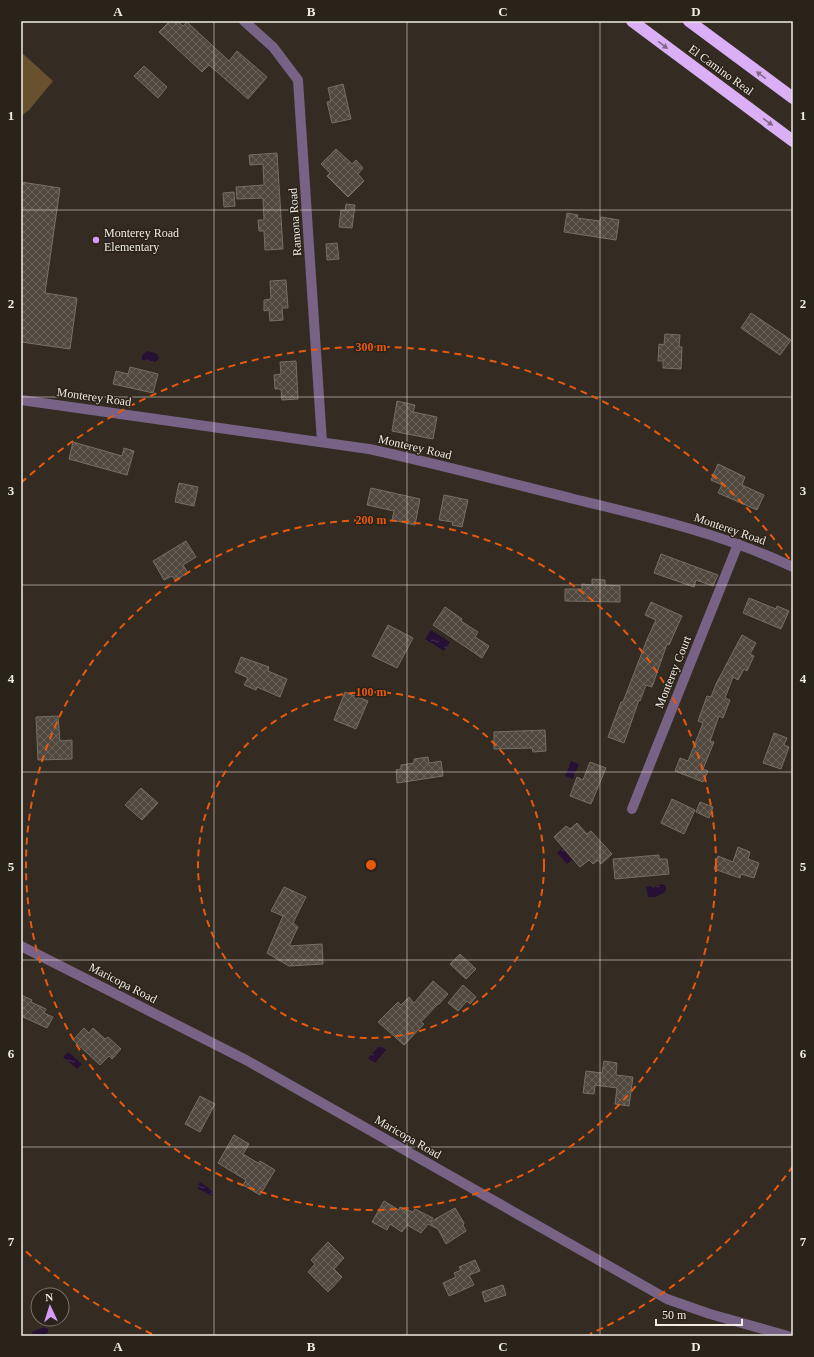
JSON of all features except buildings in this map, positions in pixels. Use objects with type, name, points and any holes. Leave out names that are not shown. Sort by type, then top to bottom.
[{"type":"highway","name":"El Camino Real","points":[[632,21],[793,141]]},
{"type":"highway","name":"El Camino Real","points":[[689,21],[793,98]]},
{"type":"street","name":"Ramona Road","points":[[244,21],[273,47],[298,80],[322,442]]},
{"type":"street","name":"Monterey Road","points":[[21,400],[369,449],[671,523],[738,544],[793,567]]},
{"type":"street","name":"Monterey Court","points":[[632,809],[738,544]]},
{"type":"street","name":"Maricopa Road","points":[[21,946],[246,1060],[667,1299],[710,1314],[788,1336]]},
{"type":"shaded area","points":[[21,52],[53,81],[29,110],[21,116]]},
{"type":"water","points":[[147,351],[158,355],[159,359],[153,362],[142,360],[142,355]]},
{"type":"water","points":[[431,630],[450,642],[444,651],[425,639]]},
{"type":"water","points":[[571,761],[579,764],[573,779],[565,776]]},
{"type":"water","points":[[562,848],[572,860],[567,864],[557,853]]},
{"type":"water","points":[[662,884],[665,885],[666,889],[664,893],[655,897],[648,897],[646,887],[651,886],[653,888]]},
{"type":"water","points":[[380,1045],[386,1050],[375,1063],[368,1058]]},
{"type":"water","points":[[68,1052],[82,1064],[77,1069],[63,1057]]},
{"type":"water","points":[[200,1182],[209,1188],[213,1193],[212,1196],[197,1188]]},
{"type":"water","points":[[44,1327],[48,1328],[48,1332],[45,1335],[33,1336],[32,1332]]},
{"type":"place","name":"Monterey Road Elementary","points":[[96,240]]}]
